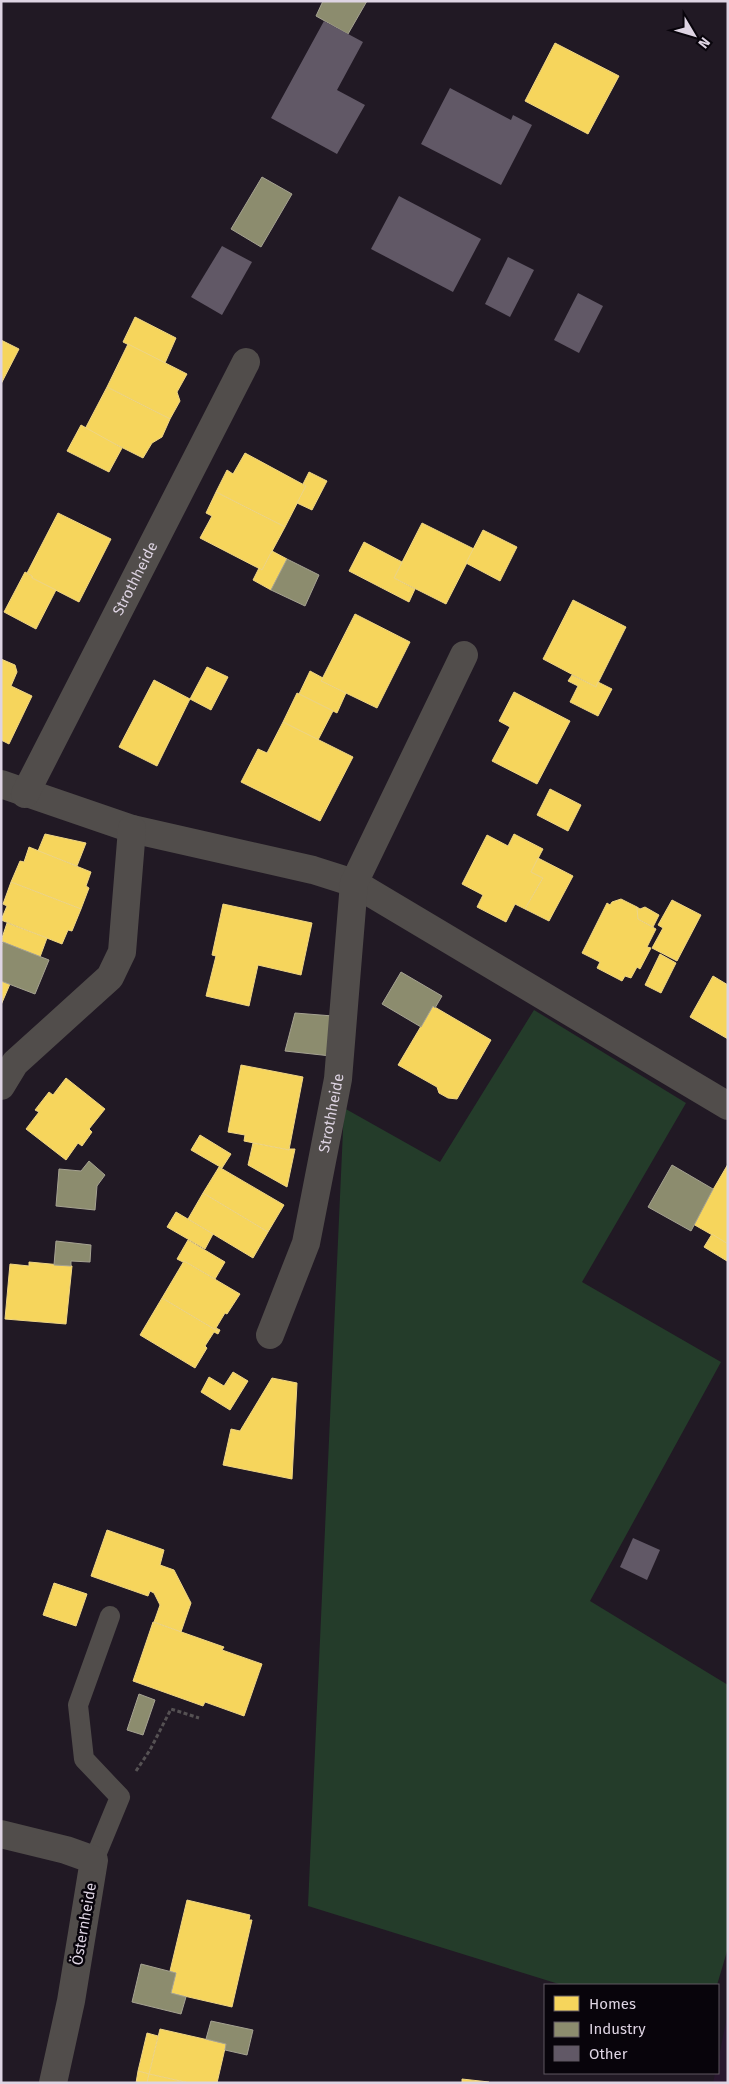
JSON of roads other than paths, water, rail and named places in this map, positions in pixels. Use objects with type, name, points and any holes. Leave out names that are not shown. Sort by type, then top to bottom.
[{"type":"street","name":"Strothheide","points":[[246,362],[13,789],[132,829],[313,870],[354,883],[728,1106]]},
{"type":"street","name":"Strothheide","points":[[270,1336],[306,1243],[338,1079],[354,883],[464,655]]},
{"type":"street","points":[[1,1086],[15,1063],[110,978],[122,952],[132,829]]},
{"type":"street","points":[[1,1834],[66,1850],[94,1860]]},
{"type":"street","name":"Östernheide","points":[[54,2083],[71,2001],[94,1860]]},
{"type":"lane","points":[[94,1860],[120,1797],[84,1759],[78,1706],[110,1616]]}]
